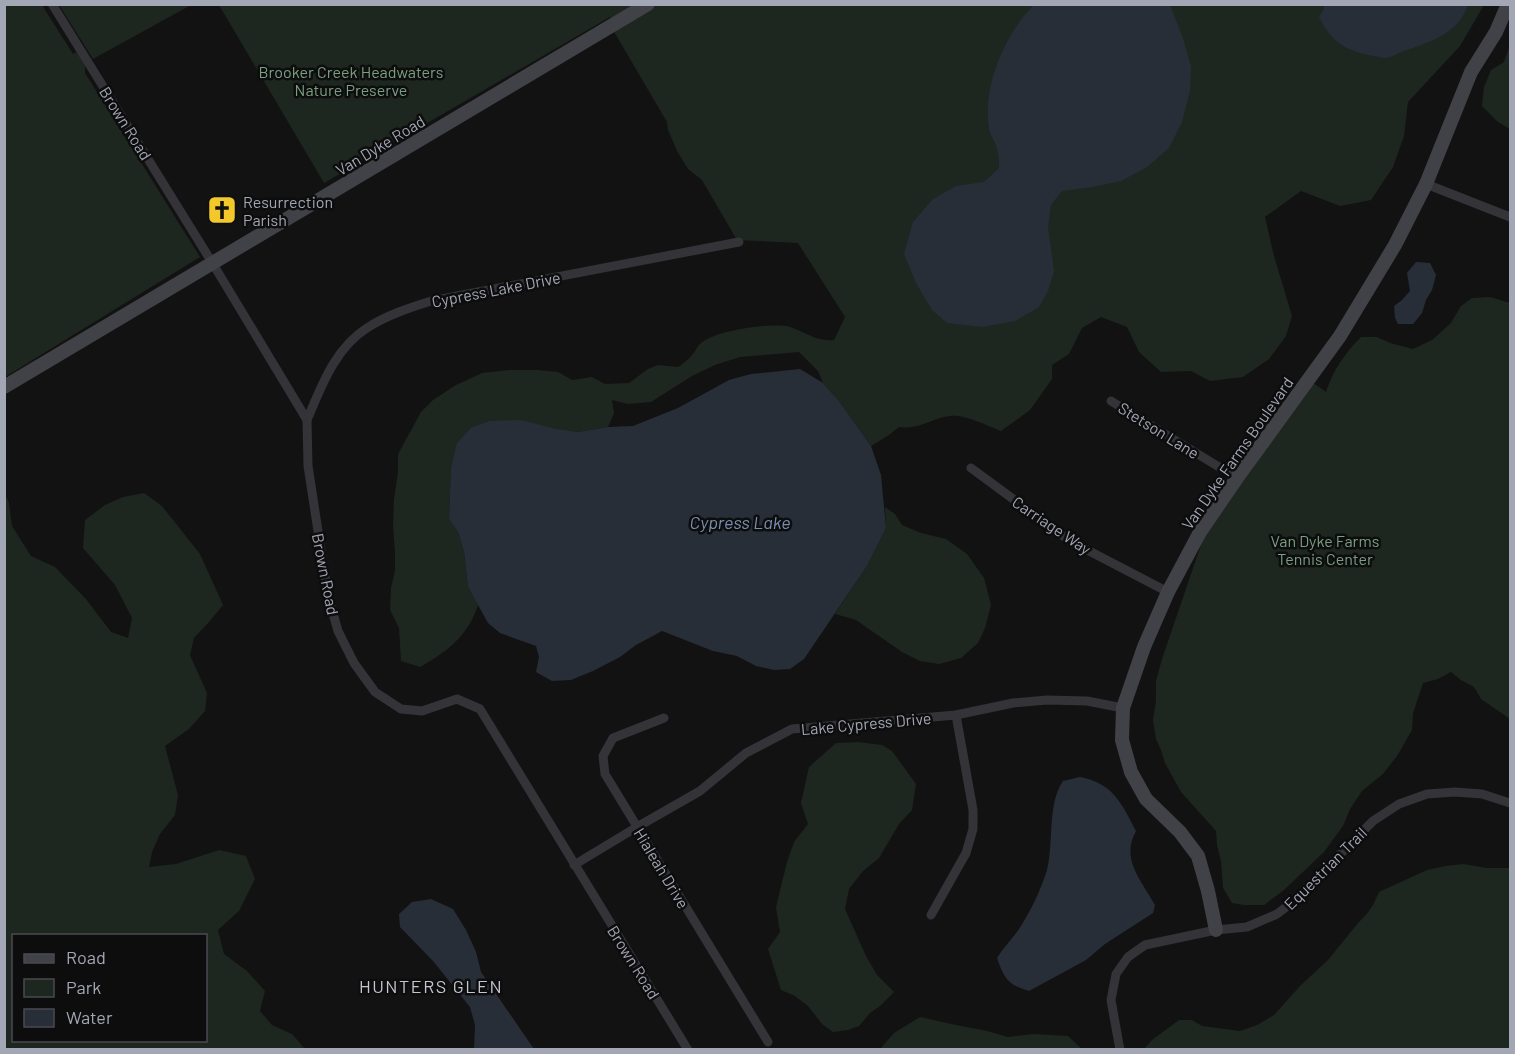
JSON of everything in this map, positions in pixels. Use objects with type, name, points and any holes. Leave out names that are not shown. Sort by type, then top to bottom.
[{"type":"street","name":"Brown Road","points":[[52,4],[307,420],[308,466],[328,596],[338,631],[354,663],[375,692],[401,709],[422,711],[457,699],[480,709],[688,1050]]},
{"type":"street","name":"Van Dyke Road","points":[[4,387],[648,4]]},
{"type":"street","name":"Van Dyke Farms Boulevard","points":[[1216,930],[1209,891],[1198,856],[1180,832],[1146,799],[1131,772],[1122,740],[1124,708],[1144,648],[1168,592],[1200,532],[1340,336],[1395,245],[1426,184],[1471,72],[1496,32],[1508,4]]},
{"type":"street","points":[[1426,184],[1510,217]]},
{"type":"street","name":"Cypress Lake Drive","points":[[307,420],[327,376],[337,358],[350,342],[366,328],[400,311],[431,301],[739,242]]},
{"type":"street","name":"Stetson Lane","points":[[1111,401],[1237,478]]},
{"type":"street","name":"Carriage Way","points":[[972,468],[1070,541],[1168,592]]},
{"type":"street","name":"Lake Cypress Drive","points":[[574,865],[700,791],[746,753],[792,729],[956,715],[1013,703],[1047,700],[1087,701],[1124,708]]},
{"type":"street","points":[[931,915],[966,853],[973,829],[973,810],[956,715]]},
{"type":"street","name":"Hialeah Drive","points":[[664,718],[613,738],[603,756],[605,774],[768,1042]]},
{"type":"street","name":"Equestrian Trail","points":[[1120,1050],[1111,1000],[1116,974],[1128,957],[1145,945],[1216,930],[1247,927],[1277,914],[1294,901],[1372,820],[1399,804],[1427,794],[1455,792],[1482,794],[1510,803]]},
{"type":"green space","points":[[5,5],[42,5],[73,54],[77,52],[85,65],[85,73],[200,257],[5,377]]},
{"type":"green space","points":[[59,5],[191,5],[93,59]]},
{"type":"green space","name":"Brooker Creek Headwaters Nature Preserve","points":[[219,5],[638,5],[613,20],[610,17],[324,183]]},
{"type":"green space","points":[[657,5],[1484,5],[1460,46],[1408,102],[1404,136],[1393,167],[1371,200],[1340,206],[1301,191],[1265,217],[1292,316],[1286,336],[1269,359],[1243,377],[1210,381],[1191,371],[1161,372],[1139,352],[1127,327],[1101,317],[1082,328],[1069,354],[1052,365],[1052,379],[1030,410],[1001,431],[969,419],[950,416],[913,427],[899,427],[871,446],[839,401],[823,383],[818,371],[799,352],[740,357],[715,365],[692,376],[651,402],[628,404],[612,400],[614,413],[608,427],[578,432],[552,428],[451,468],[449,518],[458,532],[464,552],[468,587],[478,605],[469,626],[448,649],[420,667],[401,661],[399,628],[390,610],[391,588],[395,571],[393,525],[398,454],[421,412],[433,400],[456,385],[482,373],[509,370],[558,372],[572,380],[592,377],[605,384],[629,383],[648,369],[658,365],[678,367],[689,359],[700,344],[707,339],[730,331],[782,326],[816,338],[834,340],[845,317],[798,243],[737,240],[702,180],[688,169],[677,151],[667,122],[613,30]]},
{"type":"green space","points":[[1510,45],[1510,129],[1498,122],[1482,106],[1484,87],[1491,70],[1504,62]]},
{"type":"green space","name":"Van Dyke Farms Tennis Center","points":[[1490,297],[1510,303],[1510,719],[1481,699],[1474,687],[1451,672],[1423,683],[1413,713],[1412,730],[1397,756],[1383,774],[1362,791],[1350,809],[1343,826],[1324,852],[1284,890],[1264,905],[1232,903],[1223,888],[1216,831],[1181,792],[1165,763],[1156,739],[1153,720],[1156,681],[1162,659],[1206,530],[1312,382],[1326,392],[1340,362],[1361,337],[1377,337],[1413,349],[1432,340],[1451,323],[1461,306],[1472,298]]},
{"type":"green space","points":[[144,493],[162,506],[200,554],[223,605],[194,638],[190,655],[207,693],[205,711],[189,729],[165,746],[178,795],[175,815],[160,834],[152,852],[149,867],[176,864],[219,850],[246,856],[255,879],[239,911],[218,930],[224,954],[247,971],[265,991],[260,1011],[272,1025],[292,1034],[305,1049],[5,1049],[5,494],[9,503],[12,526],[31,556],[55,567],[86,599],[111,632],[128,638],[132,618],[115,585],[83,548],[85,520],[105,505],[123,497]]},
{"type":"green space","points":[[885,507],[895,514],[902,525],[921,533],[946,539],[967,554],[984,578],[991,605],[985,628],[978,643],[961,658],[939,664],[920,661],[902,652],[856,620],[835,614],[867,566],[886,528]]},
{"type":"green space","points":[[858,742],[882,745],[892,751],[916,784],[912,810],[899,824],[879,858],[863,871],[849,889],[845,909],[877,975],[894,992],[859,1026],[833,1032],[822,1024],[808,1006],[795,996],[781,990],[768,949],[780,932],[776,907],[787,862],[794,842],[808,824],[801,803],[809,767],[836,743]]},
{"type":"green space","points":[[1464,864],[1486,868],[1510,868],[1510,1049],[1144,1049],[1152,1040],[1179,1020],[1192,1020],[1202,1026],[1240,1031],[1257,1025],[1274,1015],[1328,960],[1366,915],[1379,892],[1427,870]]},
{"type":"green space","points":[[920,1017],[1008,1037],[1034,1034],[1068,1036],[1082,1049],[880,1049],[894,1033]]},
{"type":"water","points":[[1324,4],[1468,5],[1457,23],[1442,36],[1386,58],[1355,51],[1334,39],[1319,17]]},
{"type":"water","points":[[1034,5],[1170,5],[1191,67],[1190,91],[1182,122],[1169,148],[1147,167],[1121,181],[1062,191],[1051,205],[1048,227],[1054,271],[1048,291],[1039,307],[1015,321],[982,327],[947,323],[932,310],[916,283],[904,254],[913,222],[933,199],[956,186],[984,182],[999,168],[998,151],[990,132],[988,116],[992,81],[997,64],[1013,31]]},
{"type":"water","points":[[1416,262],[1430,263],[1436,275],[1432,290],[1422,313],[1413,324],[1398,324],[1394,306],[1410,291],[1407,273]]},
{"type":"water","name":"Cypress Lake","points":[[800,369],[823,383],[839,401],[871,446],[881,475],[886,528],[867,566],[804,659],[790,669],[774,670],[756,666],[737,656],[713,651],[662,631],[593,671],[571,680],[552,681],[536,672],[539,657],[536,646],[500,633],[488,623],[468,587],[464,552],[458,532],[449,519],[451,468],[457,443],[471,428],[489,421],[521,420],[578,432],[633,426],[678,408],[729,380],[751,374]]},
{"type":"water","points":[[1080,777],[1101,784],[1109,790],[1126,812],[1136,831],[1130,851],[1135,870],[1155,905],[1153,913],[1105,944],[1086,960],[1029,991],[1008,980],[997,958],[1023,922],[1045,878],[1058,790],[1063,781]]},
{"type":"water","points":[[431,899],[453,909],[476,952],[481,972],[534,1049],[474,1049],[475,1025],[470,1007],[433,961],[400,927],[399,914],[412,902]]},
{"type":"place","name":"Resurrection Parish","points":[[222,210]]},
{"type":"district","name":"HUNTERS GLEN","points":[[431,986]]}]
